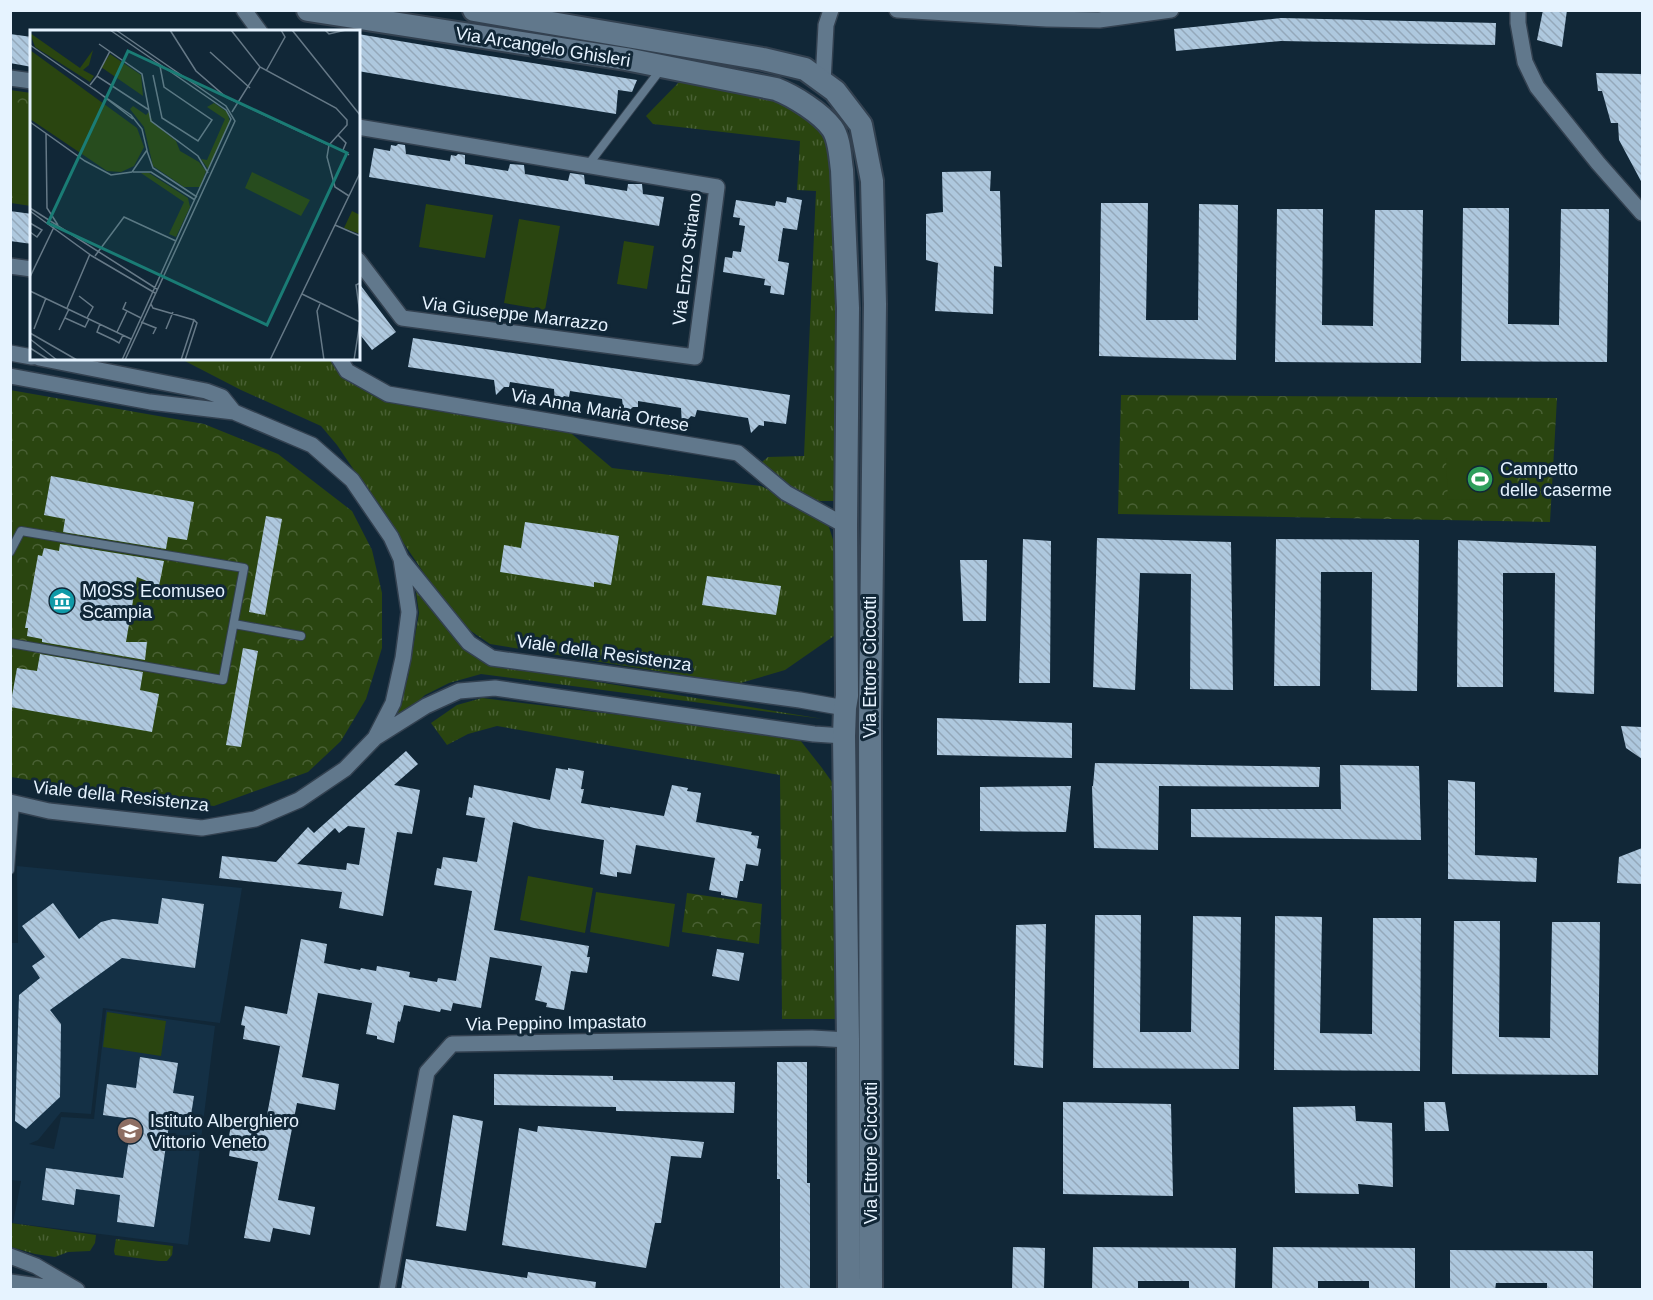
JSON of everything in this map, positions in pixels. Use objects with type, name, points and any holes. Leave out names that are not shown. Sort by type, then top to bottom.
[{"type":"street","points":[[244,10],[259,30]]},
{"type":"street","name":"Via Arcangelo Ghisleri","points":[[308,10],[626,59],[776,89]]},
{"type":"street","name":"Via Arcangelo Ghisleri","points":[[474,10],[763,59],[814,75]]},
{"type":"street","points":[[814,75],[831,10]]},
{"type":"street","points":[[897,10],[1099,20],[1171,10]]},
{"type":"street","points":[[1518,10],[1525,62],[1537,87],[1642,213]]},
{"type":"street","name":"Via Ettore Ciccotti","points":[[814,75],[835,91],[861,125],[872,181],[875,304],[870,723],[871,1290]]},
{"type":"street","points":[[10,78],[30,81]]},
{"type":"street","name":"Via Ettore Ciccotti","points":[[776,89],[787,93],[811,109],[833,129],[839,148],[842,171],[848,308],[847,696],[844,736],[849,1290]]},
{"type":"street","name":"Via Enzo Striano","points":[[360,127],[717,187],[694,357]]},
{"type":"street","name":"Via Giuseppe Marrazzo","points":[[360,263],[402,318],[694,357]]},
{"type":"street","points":[[10,266],[30,269]]},
{"type":"street","points":[[10,353],[30,357]]},
{"type":"street","name":"Viale della Resistenza","points":[[49,360],[206,391],[222,397],[234,412]]},
{"type":"street","name":"Via Anna Maria Ortese","points":[[340,360],[347,371],[388,394],[738,453],[786,493],[846,526]]},
{"type":"street","name":"Viale della Resistenza","points":[[10,376],[150,402],[234,412],[312,445],[352,480],[391,537],[401,559],[469,643],[492,658],[845,708]]},
{"type":"street","name":"Viale della Resistenza","points":[[375,738],[393,703],[403,658],[409,612],[401,559]]},
{"type":"street","name":"Viale della Resistenza","points":[[13,803],[49,811],[202,828],[255,819],[299,800],[345,769],[375,738],[426,706],[459,691],[495,688],[814,734],[844,736]]},
{"type":"street","points":[[845,708],[870,723]]},
{"type":"street","points":[[844,736],[870,723]]},
{"type":"street","name":"Via Peppino Impastato","points":[[387,1290],[427,1072],[452,1044],[812,1038],[848,1040]]},
{"type":"street","points":[[10,1256],[36,1266],[77,1290]]},
{"type":"street","points":[[10,1282],[67,1290]]},
{"type":"lane","points":[[588,165],[663,67]]},
{"type":"lane","points":[[10,552],[21,531],[244,568],[223,680],[10,643]]},
{"type":"lane","points":[[234,624],[302,636]]},
{"type":"lane","name":"Viale della Resistenza","points":[[10,870],[13,803]]},
{"type":"shaded area","points":[[17,866],[242,888],[220,1023],[103,1008],[91,1114],[61,1112],[38,1140],[29,1144],[54,1149],[61,1117],[94,1119],[106,1010],[215,1026],[188,1245],[13,1223],[21,1181],[10,1180],[10,943],[18,943]]},
{"type":"green space","points":[[681,80],[787,93],[839,149],[839,501],[819,501],[789,492],[762,462],[768,457],[804,456],[816,191],[797,190],[800,141],[653,124],[646,116]]},
{"type":"green space","points":[[10,90],[30,93],[30,206],[11,203]]},
{"type":"green space","points":[[10,101],[30,105],[30,196],[11,192]]},
{"type":"green space","points":[[426,204],[493,215],[485,258],[419,247]]},
{"type":"green space","points":[[519,219],[560,226],[545,310],[504,303]]},
{"type":"green space","points":[[624,241],[654,246],[647,289],[617,284]]},
{"type":"green space","points":[[183,360],[341,360],[360,378],[429,401],[559,423],[612,468],[761,486],[828,524],[837,552],[837,606],[834,636],[785,670],[737,684],[490,644],[462,625],[432,585],[337,445],[321,426],[241,390]]},
{"type":"green space","points":[[10,390],[204,424],[278,454],[352,511],[372,550],[382,593],[382,648],[366,699],[341,741],[308,772],[214,806],[124,795],[11,777]]},
{"type":"green space","points":[[1121,395],[1557,398],[1550,522],[1118,514]]},
{"type":"green space","name":"Campetto delle caserme","points":[[1446,458],[1511,458],[1514,499],[1448,500]]},
{"type":"green space","points":[[415,586],[488,664],[823,719],[481,674],[449,683],[425,695],[404,714],[397,714],[408,677],[419,613]]},
{"type":"green space","points":[[482,698],[784,735],[800,740],[837,789],[836,1019],[782,1019],[780,775],[497,726],[468,734],[447,745],[431,723],[457,705]]},
{"type":"green space","points":[[528,876],[593,888],[585,933],[520,920]]},
{"type":"green space","points":[[596,892],[675,904],[669,947],[590,932]]},
{"type":"green space","points":[[687,893],[762,904],[759,944],[682,932]]},
{"type":"green space","points":[[107,1012],[166,1021],[161,1056],[103,1047]]},
{"type":"green space","points":[[11,1223],[96,1235],[95,1243],[90,1251],[68,1252],[55,1257],[35,1254],[11,1247]]},
{"type":"green space","points":[[116,1239],[173,1246],[172,1255],[167,1261],[159,1261],[115,1255]]},
{"type":"building","points":[[1543,10],[1567,10],[1562,47],[1537,40]]},
{"type":"building","points":[[1281,18],[1496,23],[1495,45],[1281,41],[1176,51],[1174,29]]},
{"type":"building","points":[[10,34],[30,37],[30,67],[10,63]]},
{"type":"building","points":[[360,34],[637,80],[632,92],[618,90],[616,114],[360,71]]},
{"type":"building","points":[[1596,73],[1642,74],[1642,183],[1619,140],[1618,123],[1611,123],[1602,91],[1598,91]]},
{"type":"building","points":[[391,145],[405,145],[406,154],[450,161],[451,155],[465,155],[465,164],[508,171],[510,164],[524,165],[525,174],[568,181],[570,173],[584,175],[585,184],[627,191],[628,184],[642,184],[643,194],[664,197],[659,226],[369,177],[374,148],[390,151]]},
{"type":"building","points":[[991,171],[990,191],[1000,191],[1002,267],[994,266],[993,314],[935,311],[938,263],[926,260],[926,214],[943,212],[942,172]]},
{"type":"building","points":[[787,197],[802,200],[797,230],[783,228],[778,261],[789,263],[784,295],[770,293],[771,286],[764,285],[765,279],[723,272],[725,257],[732,258],[733,251],[741,252],[745,226],[739,225],[740,218],[733,217],[736,200],[775,206],[776,201],[786,203]]},
{"type":"building","points":[[1101,203],[1148,203],[1146,320],[1198,320],[1199,204],[1238,205],[1236,360],[1099,356]]},
{"type":"building","points":[[1463,208],[1509,208],[1508,324],[1559,325],[1561,209],[1609,209],[1607,362],[1461,361]]},
{"type":"building","points":[[1277,209],[1323,209],[1322,325],[1373,326],[1375,210],[1423,210],[1421,363],[1275,362]]},
{"type":"building","points":[[10,211],[30,214],[30,244],[10,241]]},
{"type":"building","points":[[360,285],[396,332],[372,350],[360,335]]},
{"type":"building","points":[[413,338],[790,395],[786,424],[764,421],[764,426],[759,425],[751,433],[748,418],[697,410],[695,417],[691,416],[682,426],[681,408],[638,401],[638,407],[633,407],[624,415],[622,399],[570,391],[569,397],[564,396],[555,405],[554,389],[510,382],[509,387],[504,387],[496,395],[494,380],[408,367]]},
{"type":"building","points":[[51,476],[194,502],[187,540],[168,537],[166,549],[63,532],[65,519],[44,515]]},
{"type":"building","points":[[266,516],[282,519],[265,615],[249,612]]},
{"type":"building","points":[[525,522],[619,536],[611,585],[594,582],[594,587],[500,572],[504,545],[521,548]]},
{"type":"building","points":[[1097,538],[1231,542],[1233,690],[1190,689],[1191,574],[1140,573],[1135,690],[1093,687]]},
{"type":"building","points":[[1023,539],[1051,541],[1050,683],[1019,683]]},
{"type":"building","points":[[1276,539],[1419,540],[1417,691],[1371,690],[1372,572],[1321,572],[1320,686],[1274,686]]},
{"type":"building","points":[[1458,540],[1596,546],[1594,694],[1554,692],[1555,573],[1503,573],[1503,687],[1457,687]]},
{"type":"building","points":[[60,544],[164,561],[159,586],[137,577],[126,642],[147,642],[145,660],[42,642],[42,639],[27,636],[28,628],[25,628],[38,555],[42,556],[44,548],[59,551]]},
{"type":"building","points":[[960,560],[987,560],[986,621],[963,621]]},
{"type":"building","points":[[707,576],[781,586],[776,615],[702,605]]},
{"type":"building","points":[[243,648],[258,651],[241,747],[226,745]]},
{"type":"building","points":[[40,654],[143,672],[140,690],[159,694],[152,732],[10,707],[17,668],[37,671]]},
{"type":"building","points":[[937,718],[1072,723],[1072,758],[937,755]]},
{"type":"building","points":[[1621,726],[1642,727],[1642,759],[1626,748]]},
{"type":"building","points":[[406,751],[418,764],[394,785],[420,790],[412,834],[397,832],[383,916],[339,908],[342,892],[219,878],[222,856],[276,862],[308,827],[314,833]],"holes":[[[348,826],[365,828],[359,865],[347,863],[346,870],[297,864],[335,828],[339,833]]]},
{"type":"building","points":[[1095,763],[1320,767],[1319,787],[1159,786],[1158,850],[1094,848],[1092,786]]},
{"type":"building","points":[[1340,765],[1419,766],[1421,840],[1191,837],[1191,809],[1341,809]]},
{"type":"building","points":[[556,768],[584,771],[581,803],[610,808],[664,816],[672,785],[701,793],[696,822],[752,832],[751,835],[759,836],[757,848],[761,849],[758,866],[746,864],[737,898],[709,890],[715,858],[636,845],[631,874],[617,872],[617,877],[600,874],[604,840],[534,828],[513,822],[494,930],[589,946],[587,957],[590,957],[587,973],[571,971],[564,1010],[546,1007],[547,1003],[535,1000],[542,966],[490,957],[481,1008],[453,1003],[451,1011],[441,1009],[440,1012],[404,1005],[394,1043],[366,1034],[372,1003],[318,993],[302,1077],[339,1084],[335,1110],[297,1103],[278,1200],[315,1207],[310,1235],[273,1228],[270,1242],[244,1238],[258,1162],[229,1156],[231,1143],[228,1142],[231,1125],[264,1131],[280,1046],[243,1039],[245,1026],[241,1025],[245,1006],[287,1014],[301,939],[327,944],[324,963],[376,971],[377,966],[410,972],[409,977],[437,982],[438,978],[456,981],[472,891],[434,885],[437,868],[441,869],[443,857],[477,862],[485,818],[466,815],[474,785],[550,800]]},
{"type":"building","points":[[1448,780],[1475,782],[1475,855],[1537,858],[1536,882],[1448,879]]},
{"type":"building","points":[[1071,786],[1066,832],[980,831],[980,787]]},
{"type":"building","points":[[1642,848],[1642,884],[1617,883],[1619,857]]},
{"type":"building","points":[[162,898],[204,904],[195,968],[122,958],[50,1010],[61,1024],[60,1097],[26,1129],[15,1121],[19,995],[40,978],[32,966],[45,957],[22,926],[53,903],[79,939],[101,922],[113,919],[158,924]]},
{"type":"building","points":[[1095,915],[1141,915],[1140,1032],[1191,1032],[1193,916],[1241,917],[1239,1069],[1093,1068]]},
{"type":"building","points":[[1275,916],[1322,917],[1320,1033],[1372,1034],[1373,918],[1421,918],[1420,1071],[1274,1070]]},
{"type":"building","points":[[1454,921],[1500,921],[1499,1037],[1550,1038],[1552,922],[1600,922],[1598,1075],[1452,1074]]},
{"type":"building","points":[[1046,924],[1043,1068],[1014,1065],[1016,925]]},
{"type":"building","points":[[717,949],[744,953],[739,981],[712,976]]},
{"type":"building","points":[[140,1057],[178,1063],[173,1093],[194,1096],[189,1128],[169,1125],[154,1227],[117,1222],[120,1195],[76,1189],[74,1205],[42,1200],[46,1168],[123,1178],[132,1119],[103,1115],[107,1084],[136,1088]]},
{"type":"building","points":[[777,1062],[807,1062],[810,1290],[780,1290]]},
{"type":"building","points":[[494,1074],[613,1076],[613,1080],[735,1082],[734,1113],[616,1111],[616,1107],[494,1105]]},
{"type":"building","points":[[1063,1102],[1171,1104],[1173,1196],[1063,1194]]},
{"type":"building","points":[[1424,1102],[1445,1102],[1449,1131],[1425,1131]]},
{"type":"building","points":[[1355,1106],[1356,1121],[1392,1123],[1393,1187],[1358,1184],[1359,1194],[1295,1193],[1293,1107]]},
{"type":"building","points":[[453,1115],[483,1121],[466,1231],[436,1226]]},
{"type":"building","points":[[538,1126],[704,1142],[701,1158],[671,1156],[661,1223],[655,1223],[646,1268],[502,1245],[519,1128],[537,1132]]},
{"type":"building","points":[[1013,1247],[1045,1248],[1044,1290],[1012,1290]]},
{"type":"building","points":[[1093,1247],[1236,1248],[1235,1290],[1189,1290],[1189,1281],[1138,1281],[1138,1290],[1092,1290]]},
{"type":"building","points":[[1273,1247],[1415,1248],[1415,1290],[1369,1290],[1369,1281],[1318,1281],[1318,1290],[1272,1290]]},
{"type":"building","points":[[1450,1250],[1593,1251],[1593,1290],[1547,1290],[1547,1283],[1496,1283],[1495,1290],[1450,1290]]},
{"type":"building","points":[[406,1259],[527,1278],[528,1272],[596,1282],[595,1290],[401,1290]]},
{"type":"place","name":"Campetto delle caserme","points":[[1480,479]]},
{"type":"place","name":"MOSS Ecomuseo Scampia","points":[[62,601]]},
{"type":"place","name":"Istituto Alberghiero Vittorio Veneto","points":[[130,1131]]}]
